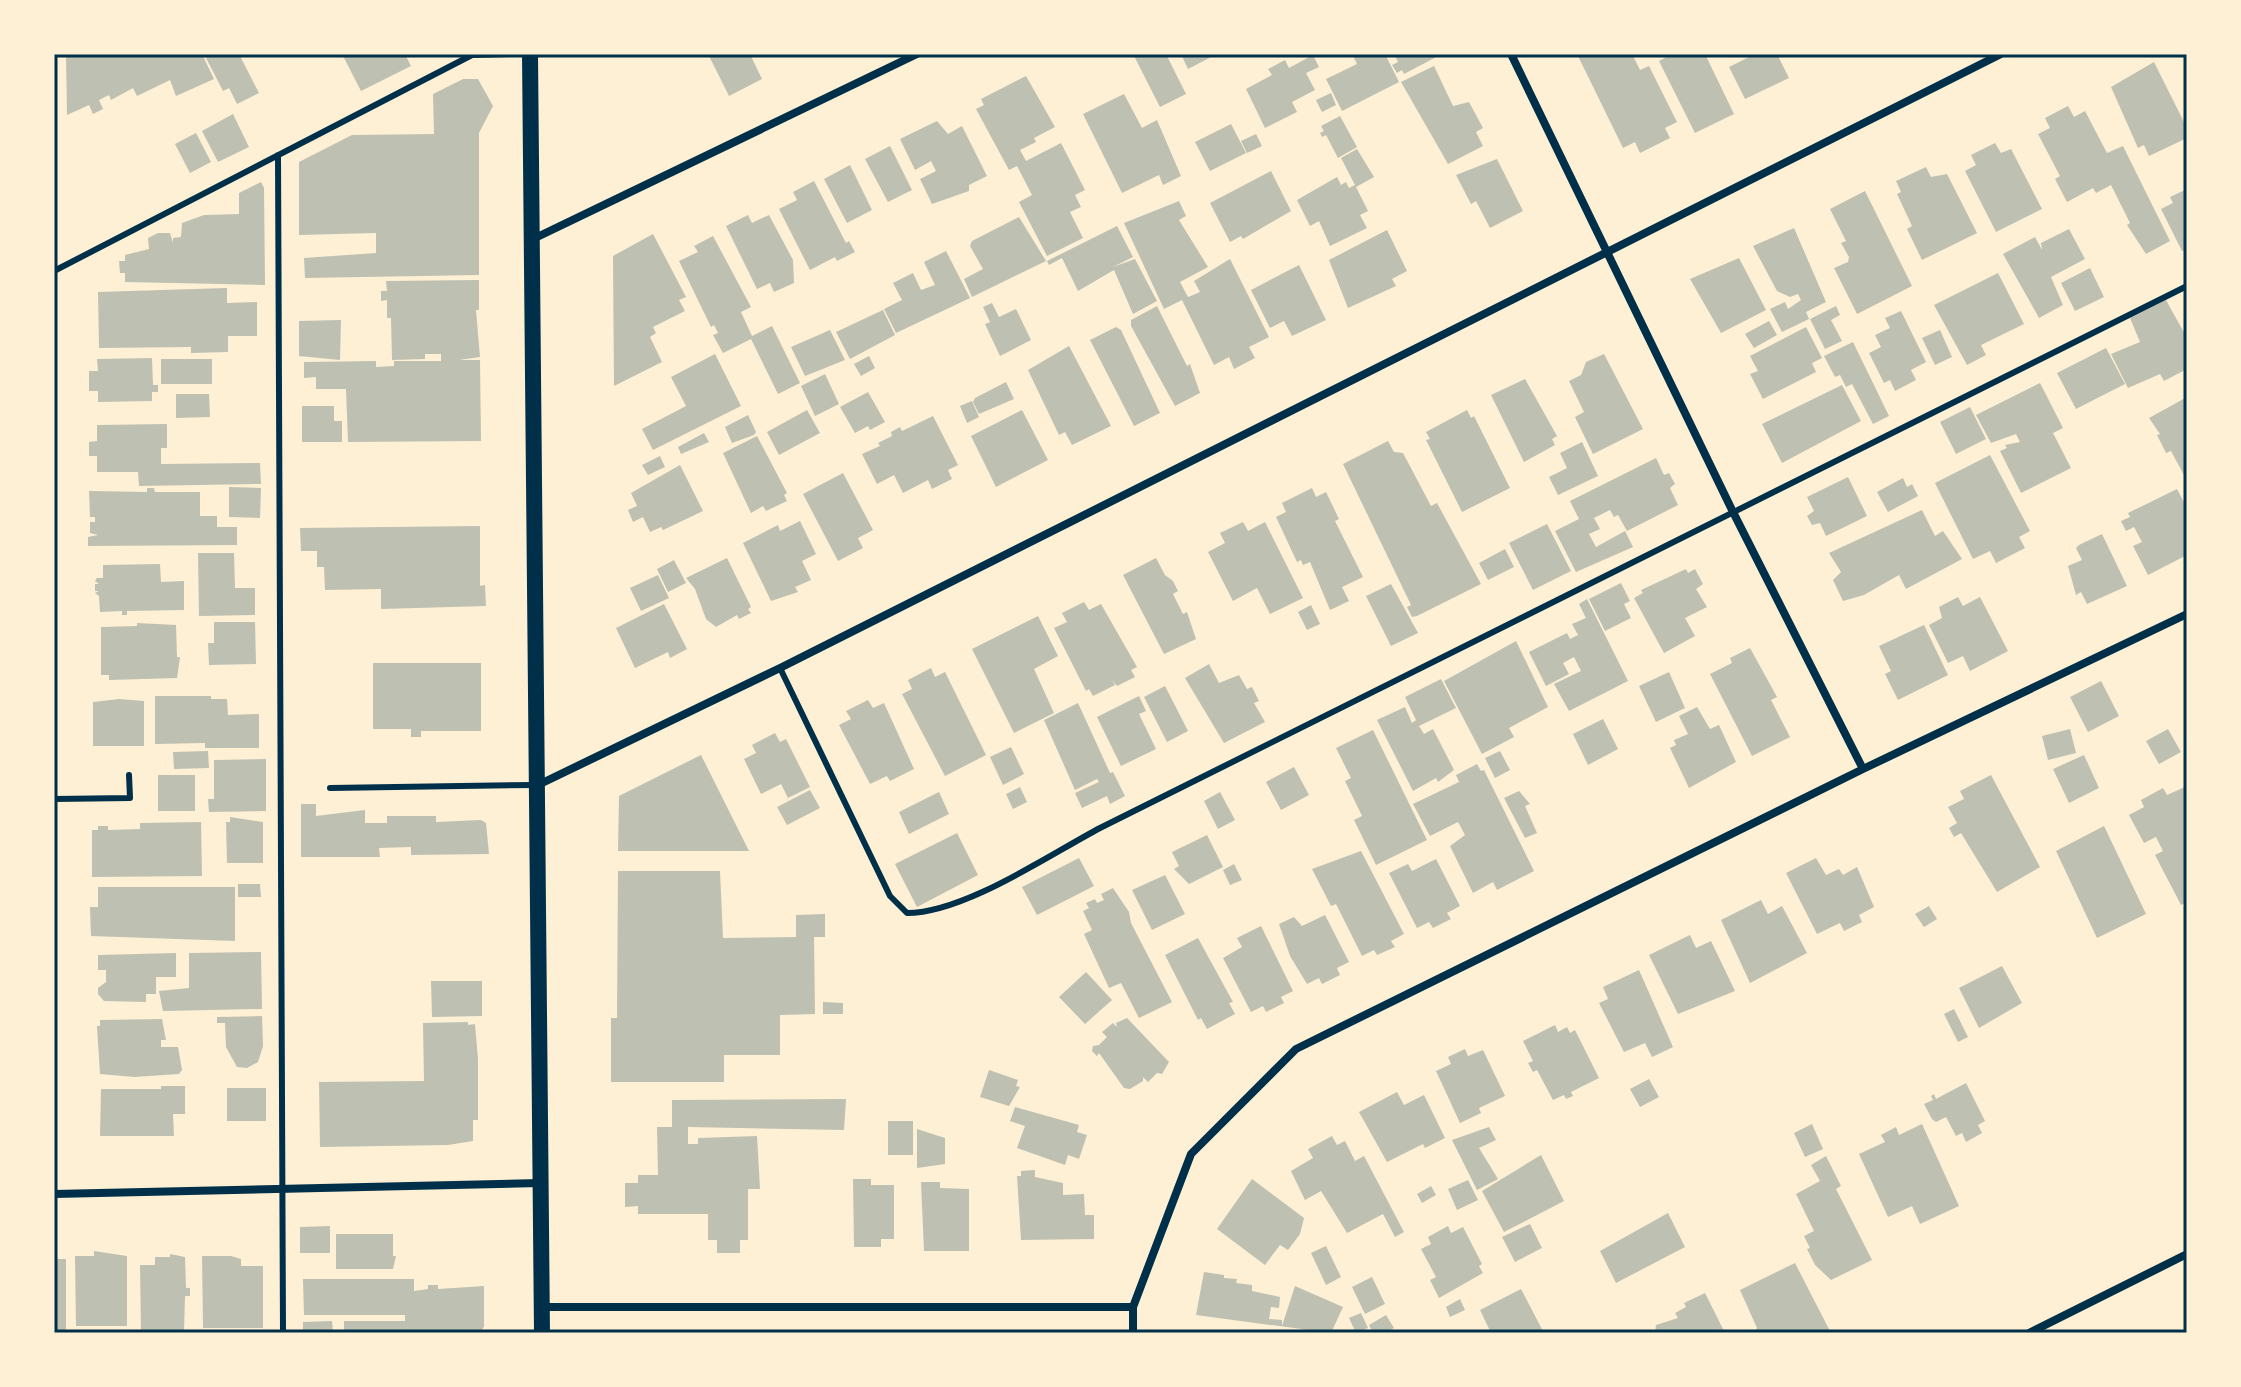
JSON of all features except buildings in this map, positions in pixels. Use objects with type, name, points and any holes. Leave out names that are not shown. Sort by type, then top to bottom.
[{"type":"main road","points":[[530,54],[542,1333]]},
{"type":"street","points":[[532,239],[917,54]]},
{"type":"street","points":[[1511,54],[1733,512],[1863,769]]},
{"type":"street","points":[[537,785],[780,668],[2001,54]]},
{"type":"street","points":[[1133,1333],[1133,1307],[1191,1154],[1296,1049],[1863,769],[2187,614]]},
{"type":"street","points":[[54,1194],[540,1183]]},
{"type":"street","points":[[2029,1333],[2187,1254]]},
{"type":"street","points":[[541,1307],[1133,1307]]},
{"type":"lane","points":[[54,271],[472,55],[511,54]]},
{"type":"lane","points":[[278,155],[283,1333]]},
{"type":"lane","points":[[780,668],[890,896],[907,913],[924,913],[955,905],[1100,828],[2187,286]]},
{"type":"lane","points":[[54,799],[130,798],[129,775]]},
{"type":"lane","points":[[330,788],[537,785]]}]
